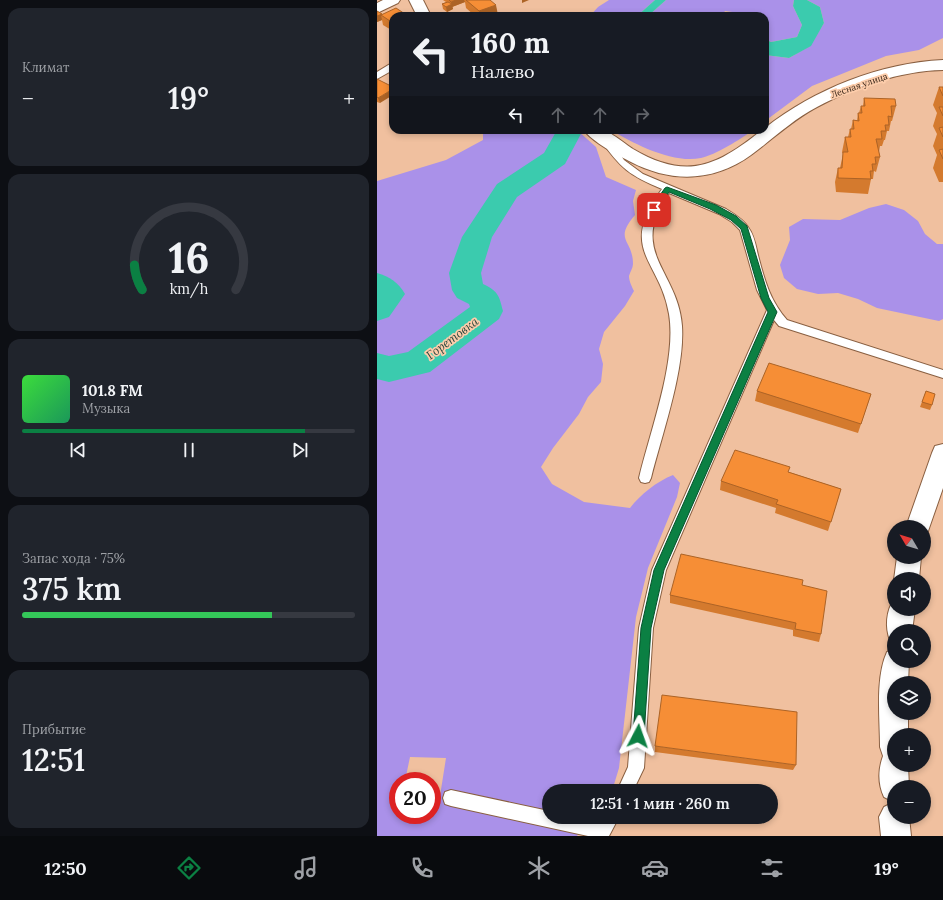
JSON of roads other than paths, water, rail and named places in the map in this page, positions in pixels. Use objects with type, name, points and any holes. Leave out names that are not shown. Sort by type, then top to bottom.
[{"type":"street","points":[[377,9],[393,0]]},
{"type":"street","points":[[416,0],[422,12]]},
{"type":"street","name":"Лесная улица","points":[[769,134],[795,113],[840,90],[901,71],[925,66],[943,65]]},
{"type":"street","name":"Лесная улица","points":[[598,134],[651,166],[681,172],[713,170],[742,155],[768,134]]},
{"type":"street","points":[[920,520],[943,453]]},
{"type":"street","points":[[894,728],[895,668]]},
{"type":"street","points":[[895,824],[896,836]]},
{"type":"lane","points":[[377,76],[389,68]]},
{"type":"lane","points":[[598,134],[627,168],[643,178],[667,189],[713,207],[734,218],[744,228],[765,298],[772,312],[783,323],[943,374]]},
{"type":"lane","points":[[645,478],[672,370],[678,338],[675,313],[669,291],[646,246],[648,228],[654,210],[667,189]]},
{"type":"lane","points":[[628,784],[636,768],[646,628],[659,570],[772,312]]},
{"type":"lane","points":[[451,798],[601,834],[607,824]]},
{"type":"water","points":[[655,0],[666,0],[652,12],[642,12]]},
{"type":"water","points":[[794,0],[807,0],[820,7],[824,23],[811,46],[789,58],[769,56],[769,41],[771,42],[797,37],[802,25],[793,6]]},
{"type":"waterway","name":"Горетовка","points":[[377,366],[389,369],[418,363],[487,311],[484,298],[468,290],[465,273],[477,237],[507,191],[555,158],[568,134]]},
{"type":"waterway","name":"Горетовка","points":[[377,284],[389,294],[377,309]]}]
